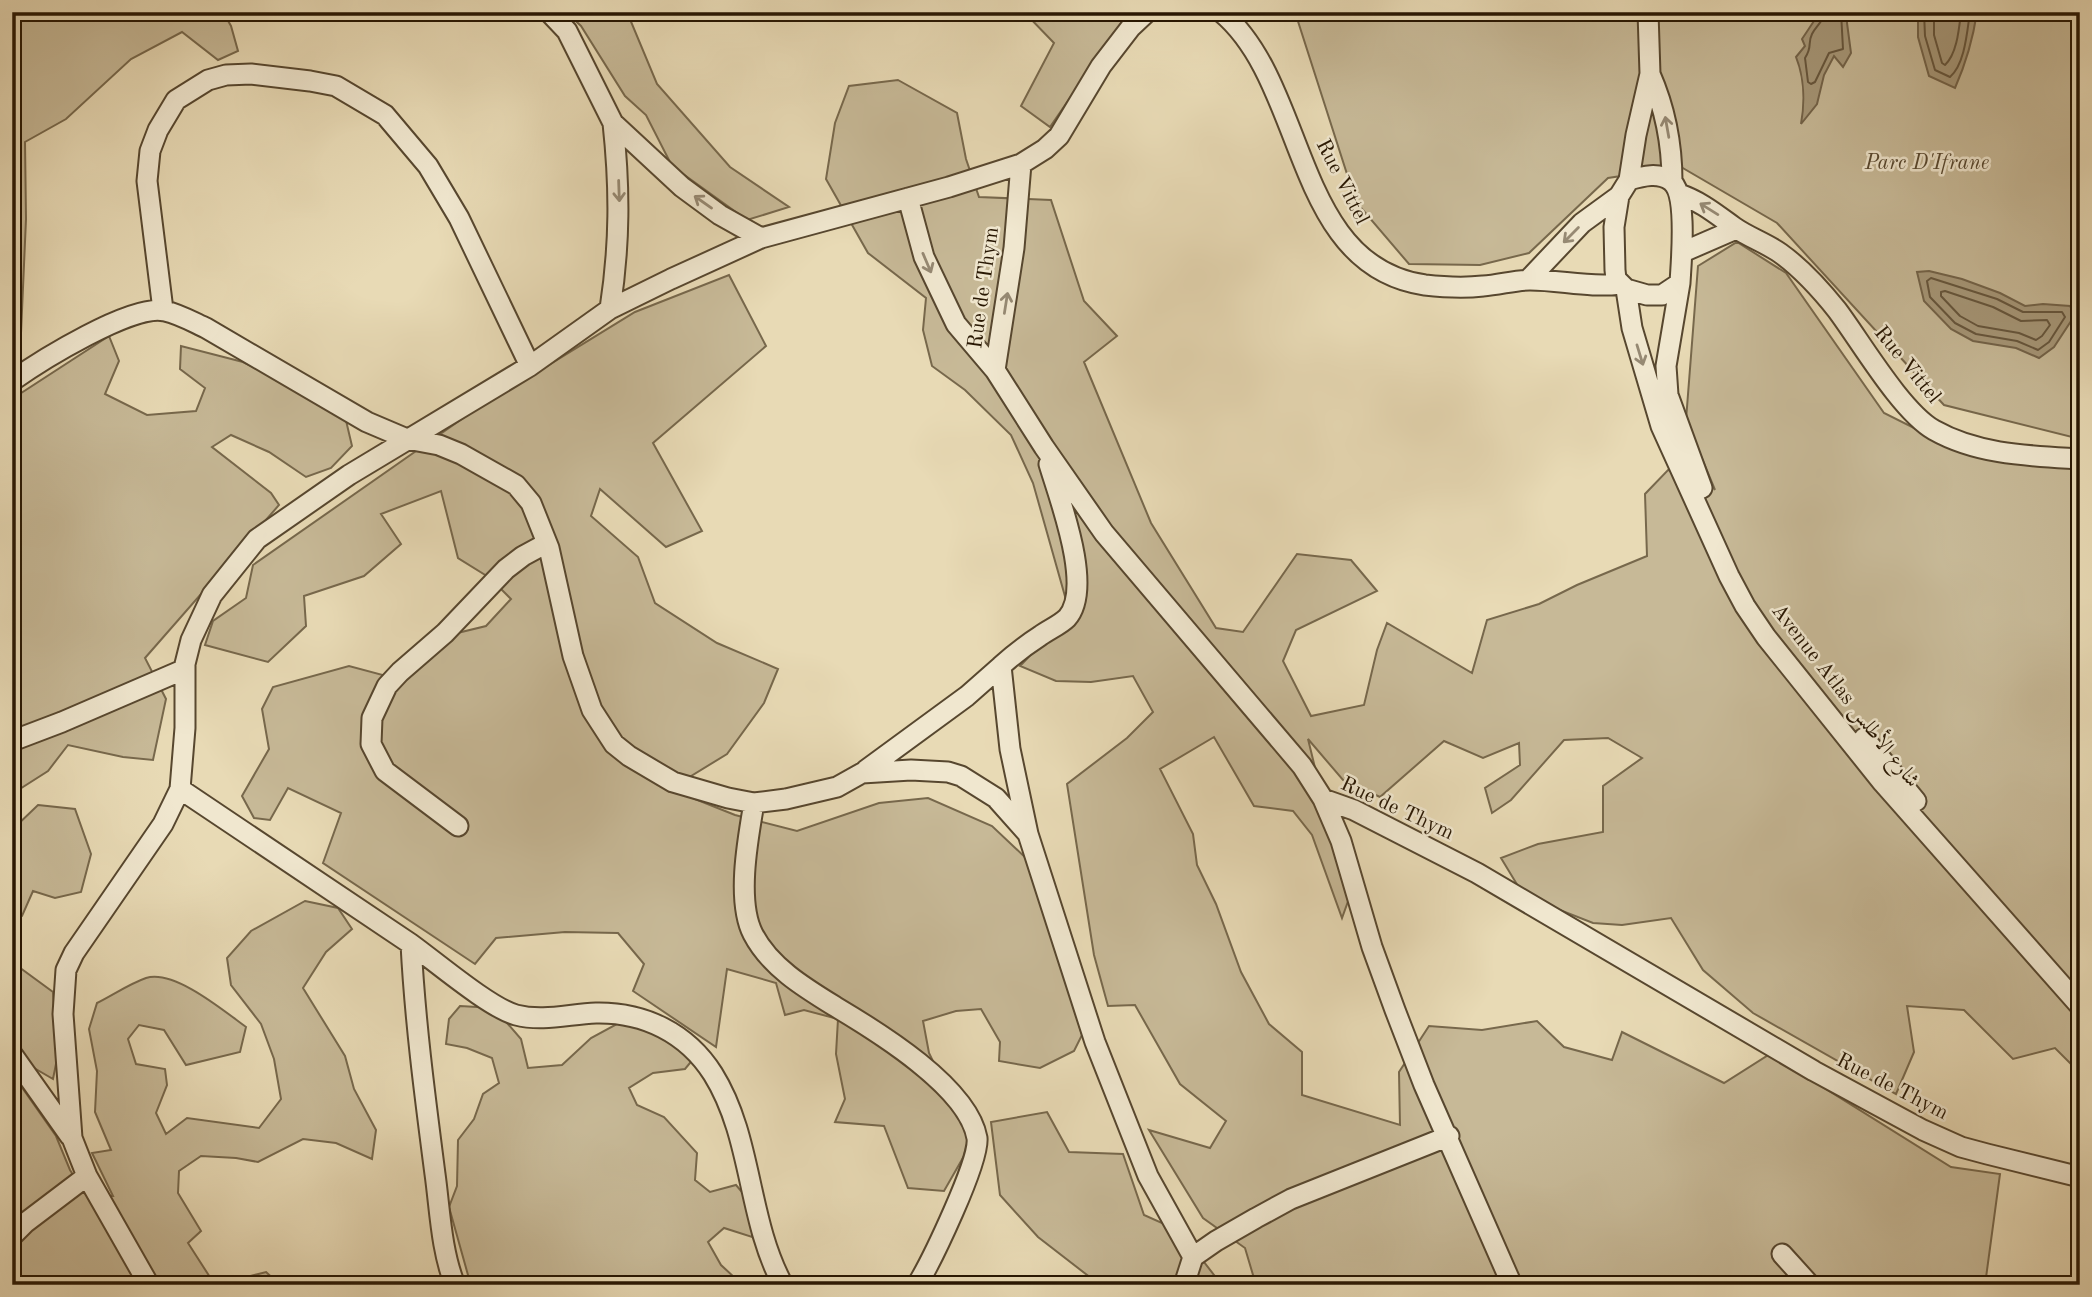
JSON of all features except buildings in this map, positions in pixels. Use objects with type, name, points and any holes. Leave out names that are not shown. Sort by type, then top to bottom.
[{"type":"street","points":[[549,12],[567,31],[613,123],[620,216],[610,309]]},
{"type":"street","points":[[72,1138],[63,1014],[66,970],[104,907],[163,824],[180,789],[185,728],[185,669],[191,640],[212,595],[257,539],[349,475],[530,366],[610,309],[761,238],[1021,164],[1045,149],[1059,136],[1101,66],[1131,27],[1147,12]]},
{"type":"street","name":"Rue Vittel","points":[[1221,12],[1241,33],[1268,77],[1316,190],[1334,225],[1350,247],[1367,263],[1423,285],[1481,287],[1528,280],[1623,286],[1647,295],[1662,295],[1680,283]]},
{"type":"street","points":[[1648,12],[1650,74]]},
{"type":"street","points":[[163,310],[147,181],[150,151],[158,130],[176,100],[208,80],[226,75],[251,74],[310,81],[336,86],[385,116],[429,166],[459,218],[530,366]]},
{"type":"street","name":"Avenue Atlas شارع الأطلس","points":[[1650,74],[1666,119],[1683,252],[1666,366],[1668,395],[1708,506],[1738,568],[1798,659],[1916,801],[2080,990]]},
{"type":"street","name":"Avenue Atlas شارع الأطلس","points":[[1650,74],[1615,227],[1615,270],[1623,286],[1632,328],[1661,426],[1729,576],[1766,637],[1883,783],[2080,1006]]},
{"type":"street","points":[[613,123],[682,187],[720,215],[761,238]]},
{"type":"street","name":"Rue de Thym","points":[[1021,164],[1014,248],[995,370],[1104,533],[1302,766],[1323,799],[1354,810],[1477,873],[1814,1072],[1923,1130],[1987,1154],[2080,1177]]},
{"type":"street","points":[[1528,280],[1582,223],[1624,188],[1649,175],[1676,188]]},
{"type":"street","name":"Rue Vittel","points":[[1676,188],[1736,229],[1765,243],[1797,267],[1836,310],[1910,408],[1931,428],[1951,439],[1982,447],[2029,456],[2080,459]]},
{"type":"street","points":[[908,198],[923,257],[956,324],[995,370]]},
{"type":"street","points":[[1683,252],[1736,229]]},
{"type":"street","points":[[12,381],[37,363],[99,329],[138,315],[163,310],[218,335],[367,422],[407,439],[439,445],[461,454],[516,485],[531,503],[547,543],[581,683],[592,709],[614,744],[673,782],[703,792],[754,803],[786,799],[837,787],[862,774],[924,729],[1015,653],[1068,617],[1077,592],[1072,544],[1044,447]]},
{"type":"street","points":[[458,826],[385,771],[371,744],[372,718],[387,686],[400,672],[445,633],[506,569],[547,543]]},
{"type":"street","points":[[1001,666],[1010,749],[1028,834],[1095,1042],[1148,1176],[1193,1257]]},
{"type":"street","points":[[12,741],[185,669]]},
{"type":"street","points":[[862,774],[911,770],[948,772],[961,776],[996,798],[1028,834]]},
{"type":"street","points":[[180,789],[411,944],[499,1007],[516,1015],[561,1018],[595,1013],[632,1016],[665,1028],[680,1038],[700,1056],[725,1097],[749,1173],[758,1220],[769,1255],[783,1285]]},
{"type":"street","points":[[1323,799],[1340,841],[1395,1010],[1424,1084],[1512,1285]]},
{"type":"street","points":[[754,803],[746,865],[745,913],[761,948],[771,960],[813,993],[907,1054],[944,1086],[964,1108],[972,1122],[977,1138],[977,1151],[950,1218],[917,1285]]},
{"type":"street","points":[[411,944],[432,1152],[446,1258],[455,1285]]},
{"type":"street","points":[[12,1054],[72,1138],[87,1176],[149,1285]]},
{"type":"street","points":[[1184,1285],[1193,1257],[1216,1241],[1291,1199],[1449,1136]]},
{"type":"street","points":[[12,1236],[87,1176]]},
{"type":"street","points":[[1782,1254],[1810,1285]]},
{"type":"green space","points":[[12,12],[223,12],[231,26],[238,51],[218,60],[182,32],[131,59],[66,119],[25,142],[26,219],[20,356],[12,363]]},
{"type":"green space","points":[[566,12],[627,12],[657,84],[730,167],[789,207],[747,220],[672,166],[646,115],[625,96],[581,26]]},
{"type":"green space","points":[[1024,12],[1129,12],[1050,127],[1021,106],[1054,43]]},
{"type":"green space","name":"Parc D'Ifrane","points":[[1295,12],[2080,12],[2080,439],[1944,405],[1777,223],[1681,167],[1608,178],[1529,253],[1480,265],[1409,264],[1356,202]]},
{"type":"green space","points":[[898,80],[957,113],[966,159],[979,197],[1051,200],[1084,301],[1117,336],[1084,362],[1151,523],[1216,628],[1243,632],[1297,554],[1351,560],[1377,591],[1296,630],[1283,661],[1311,716],[1364,705],[1377,650],[1387,623],[1472,673],[1487,620],[1539,604],[1647,556],[1645,494],[1668,470],[1710,481],[1715,490],[1686,420],[1698,266],[1737,242],[1786,273],[1884,413],[1960,451],[2080,466],[2080,1073],[2055,1048],[2013,1059],[1964,1010],[1907,1006],[1914,1052],[1896,1094],[1753,1013],[1703,970],[1671,918],[1622,925],[1593,923],[1524,896],[1501,858],[1538,844],[1603,832],[1603,786],[1642,758],[1608,738],[1564,740],[1511,800],[1492,813],[1485,788],[1520,765],[1519,743],[1483,758],[1444,741],[1380,797],[1343,780],[1308,739],[1328,821],[1351,893],[1342,918],[1312,835],[1293,811],[1254,806],[1214,737],[1160,769],[1193,834],[1197,865],[1216,904],[1241,972],[1269,1024],[1302,1052],[1302,1095],[1400,1125],[1399,1072],[1429,1026],[1482,1030],[1537,1021],[1564,1047],[1612,1060],[1622,1032],[1724,1083],[1770,1054],[1951,1167],[2000,1174],[1985,1285],[1256,1285],[1245,1248],[1203,1218],[1149,1130],[1210,1148],[1226,1121],[1180,1084],[1135,1005],[1108,1006],[1094,955],[1067,784],[1127,738],[1153,712],[1133,676],[1091,682],[1056,681],[1020,666],[1070,614],[1033,483],[1011,435],[965,390],[932,366],[923,330],[926,298],[868,253],[826,179],[835,123],[849,86]]},
{"type":"green space","points":[[729,275],[766,346],[653,443],[702,531],[666,547],[600,489],[591,516],[638,557],[655,603],[717,643],[778,669],[764,703],[727,754],[670,789],[735,815],[797,831],[879,803],[928,798],[992,826],[1028,860],[1082,1035],[1074,1051],[1040,1068],[999,1061],[1000,1042],[981,1009],[956,1011],[923,1021],[929,1053],[945,1086],[971,1128],[964,1156],[944,1191],[908,1188],[884,1126],[835,1122],[845,1099],[836,1054],[838,1019],[804,1010],[785,1015],[776,983],[727,969],[716,1047],[633,991],[644,964],[618,933],[565,932],[496,938],[475,964],[323,863],[341,813],[288,788],[270,820],[254,818],[242,796],[269,749],[262,709],[273,687],[349,666],[401,680],[441,637],[486,626],[511,599],[490,578],[458,558],[441,491],[381,514],[401,544],[364,576],[304,596],[306,626],[268,662],[205,645],[213,621],[246,598],[253,565],[469,414],[635,312]]},
{"type":"green space","points":[[109,336],[119,361],[105,394],[147,415],[196,411],[205,388],[180,369],[181,346],[243,362],[344,412],[352,446],[331,468],[306,477],[269,452],[231,435],[212,447],[271,493],[279,505],[145,658],[166,699],[153,760],[123,757],[68,745],[48,771],[12,794],[12,755],[16,736],[12,690],[12,399]]},
{"type":"green space","points":[[38,805],[75,809],[91,854],[81,892],[55,898],[33,891],[22,916],[12,919],[12,830]]},
{"type":"green space","points":[[305,901],[338,908],[352,929],[326,952],[303,988],[345,1056],[354,1089],[376,1130],[372,1159],[336,1143],[303,1139],[258,1162],[201,1156],[179,1171],[178,1193],[201,1231],[188,1243],[215,1285],[12,1285],[12,962],[53,992],[57,1059],[53,1079],[34,1068],[21,1086],[56,1136],[70,1170],[87,1196],[113,1196],[92,1153],[111,1150],[95,1112],[97,1071],[89,1029],[97,1003],[140,980],[157,977],[184,985],[246,1027],[240,1052],[186,1065],[164,1030],[139,1025],[128,1039],[136,1064],[165,1069],[167,1085],[156,1113],[166,1134],[187,1118],[259,1128],[281,1099],[274,1059],[261,1024],[231,985],[227,958],[251,931]]},
{"type":"green space","points":[[460,1006],[494,1008],[521,1039],[528,1068],[562,1065],[591,1038],[626,1019],[675,1030],[695,1057],[685,1069],[653,1073],[629,1088],[637,1105],[664,1117],[697,1153],[695,1180],[710,1192],[736,1185],[753,1205],[752,1237],[724,1228],[708,1242],[721,1265],[735,1278],[733,1285],[475,1285],[468,1275],[449,1207],[457,1186],[458,1140],[474,1119],[483,1094],[499,1083],[492,1058],[467,1048],[446,1044],[449,1019]]},
{"type":"green space","points":[[1047,1112],[1069,1152],[1123,1154],[1144,1215],[1180,1231],[1221,1284],[1237,1285],[1100,1285],[1038,1237],[1000,1195],[991,1122]]},
{"type":"green space","points":[[266,1272],[280,1285],[216,1285]]},
{"type":"water","points":[[1820,12],[1848,12],[1851,53],[1843,67],[1834,56],[1824,75],[1817,104],[1801,124],[1803,90],[1796,57],[1805,46],[1802,39]]},
{"type":"water","points":[[1914,12],[1977,12],[1969,51],[1955,88],[1929,76],[1918,37],[1918,16]]},
{"type":"water","points":[[1929,271],[1962,279],[2000,293],[2025,306],[2070,306],[2075,315],[2054,347],[2039,358],[2016,348],[1973,341],[1951,329],[1924,301],[1917,272]]}]
